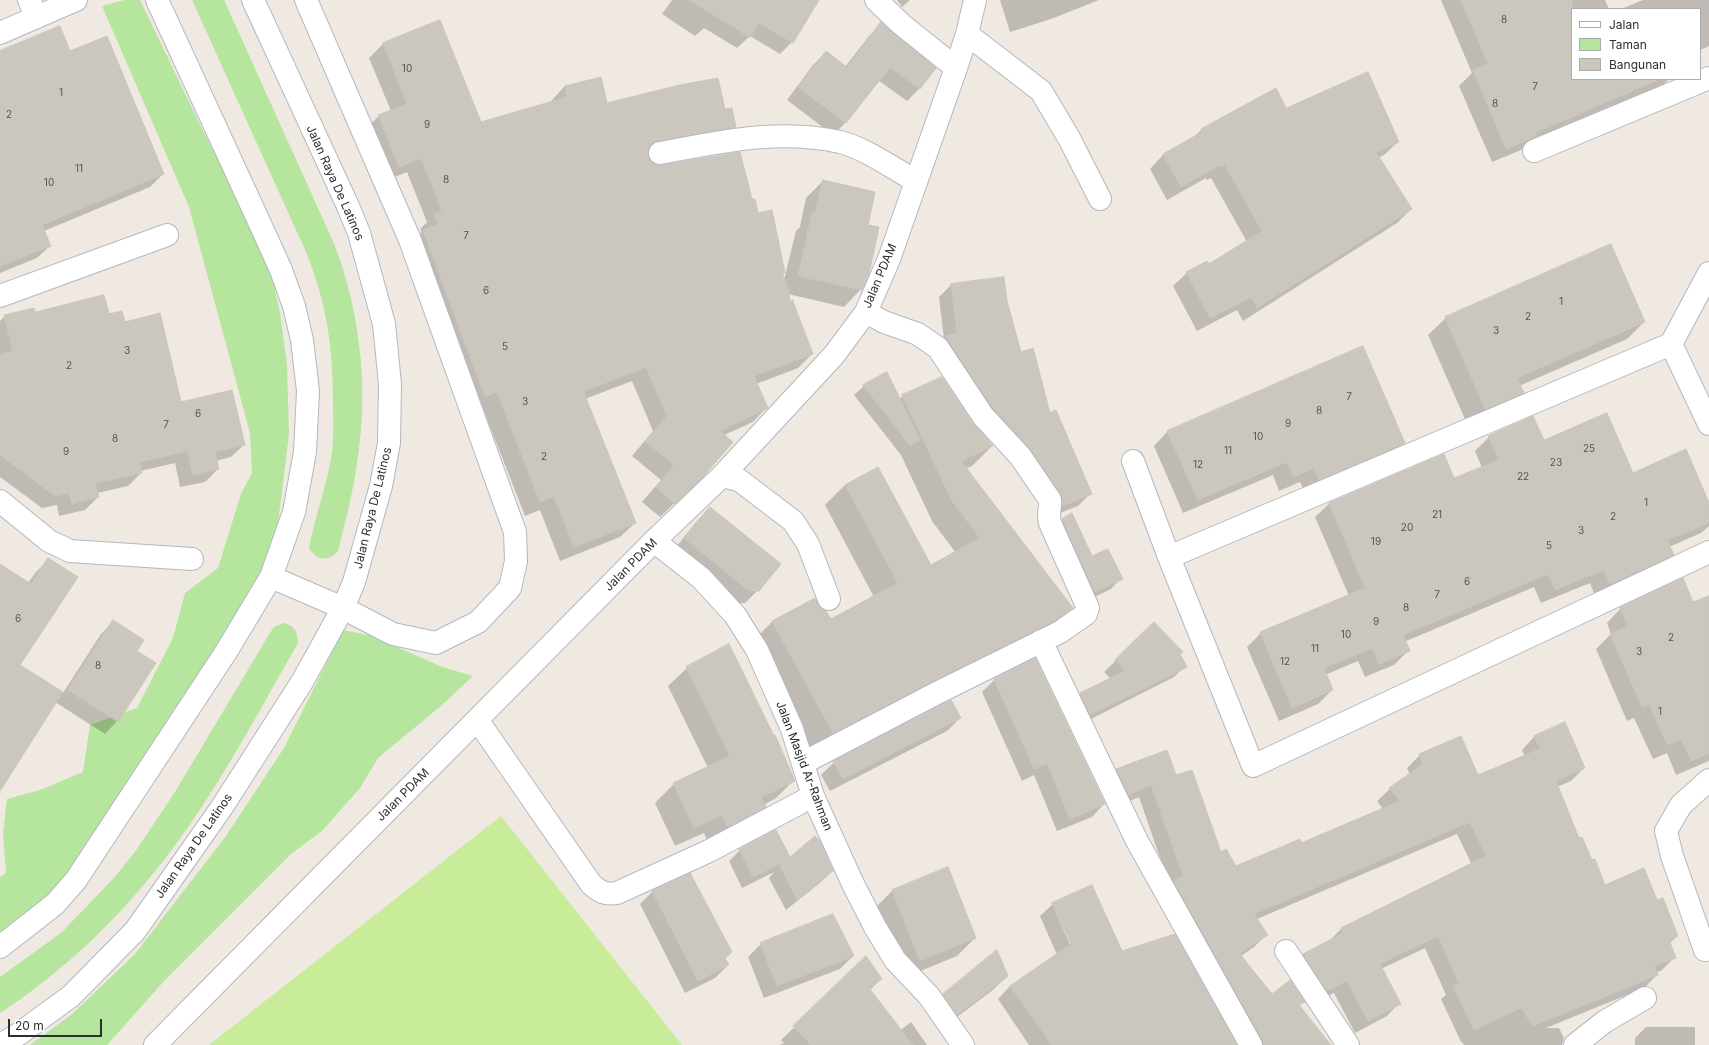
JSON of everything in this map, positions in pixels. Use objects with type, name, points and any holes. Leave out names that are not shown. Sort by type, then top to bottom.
[{"type":"street","points":[[0,33],[33,8],[76,0]]},
{"type":"street","points":[[0,947],[12,940],[55,904],[76,880],[226,652],[270,577],[294,512],[305,452],[308,391],[302,340],[294,306],[281,270],[157,0]]},
{"type":"street","name":"Jalan Raya De Latinos","points":[[0,1045],[19,1034],[71,996],[135,931],[222,807],[302,682],[343,608],[354,582],[370,530],[381,486],[389,442],[390,384],[384,324],[359,233],[253,0]]},
{"type":"street","points":[[270,577],[343,608],[393,634],[436,643],[478,622],[510,588],[516,561],[515,532],[410,240],[306,0]]},
{"type":"street","points":[[876,0],[901,24],[956,68]]},
{"type":"street","name":"Jalan PDAM","points":[[155,1045],[478,721],[654,541],[722,476],[834,355],[866,312],[889,259],[956,68],[967,34],[975,0]]},
{"type":"street","points":[[967,34],[1041,92],[1069,138],[1100,199]]},
{"type":"street","points":[[1534,151],[1709,78]]},
{"type":"street","points":[[660,154],[761,136],[803,136],[841,142],[864,151],[916,181]]},
{"type":"street","points":[[0,296],[167,235]]},
{"type":"street","points":[[1169,557],[1671,344],[1709,274]]},
{"type":"street","points":[[803,763],[935,694],[1060,632],[1086,614],[1088,608],[1050,523],[1048,514],[1050,500],[1020,456],[983,416],[938,348],[918,334],[900,326],[884,322],[866,312]]},
{"type":"street","points":[[1671,344],[1709,424]]},
{"type":"street","points":[[1132,461],[1253,766],[1709,552]]},
{"type":"street","points":[[722,476],[739,480],[793,521],[808,544],[829,599]]},
{"type":"street","points":[[0,501],[49,541],[70,551],[192,559]]},
{"type":"street","name":"Jalan Masjid Ar-Rahman","points":[[654,541],[701,578],[735,615],[757,650],[792,728],[814,796],[853,884],[875,927],[895,960],[930,996],[963,1045]]},
{"type":"street","points":[[1041,641],[1137,841],[1251,1045]]},
{"type":"street","points":[[478,721],[592,884],[600,892],[608,894],[617,893],[709,851],[814,796]]},
{"type":"street","points":[[1705,950],[1672,856],[1666,831],[1681,805],[1709,780]]},
{"type":"street","points":[[1286,952],[1348,1045]]},
{"type":"street","points":[[1575,1045],[1604,1022],[1645,998]]},
{"type":"green space","points":[[125,0],[140,0],[205,135],[234,191],[255,240],[266,256],[272,275],[280,313],[287,365],[289,434],[278,523],[260,590],[63,890],[0,937],[0,877],[6,873],[3,833],[7,799],[40,790],[83,772],[90,725],[137,708],[173,638],[185,593],[218,568],[241,494],[252,473],[250,433],[189,207],[102,6]]},
{"type":"green space","points":[[192,0],[224,0],[332,239],[349,291],[355,318],[362,374],[361,429],[354,480],[338,551],[334,555],[327,558],[319,558],[309,548],[330,465],[333,441],[332,364],[324,308],[306,252]]},
{"type":"green space","points":[[283,623],[293,627],[296,632],[298,643],[221,777],[173,848],[130,901],[81,950],[28,993],[0,1013],[0,977],[61,933],[113,879],[135,852],[175,792],[270,633],[274,627]]},
{"type":"green space","points":[[343,630],[372,636],[442,667],[473,676],[442,705],[378,758],[360,788],[322,831],[291,854],[166,979],[107,1045],[30,1045],[71,1015],[135,954],[226,836],[284,748]]},
{"type":"green space","points":[[501,816],[682,1045],[209,1045]]},
{"type":"building","points":[[690,0],[819,0],[793,43],[759,23],[750,37]]},
{"type":"building","points":[[1461,0],[1572,0],[1571,80],[1658,80],[1535,133],[1537,136],[1506,149],[1473,70],[1488,64]]},
{"type":"building","points":[[440,20],[481,122],[567,97],[565,86],[601,77],[607,103],[680,85],[718,78],[725,109],[732,108],[736,127],[658,141],[652,143],[648,148],[648,156],[650,161],[656,165],[662,165],[740,152],[752,199],[755,199],[758,213],[772,210],[785,273],[782,272],[787,285],[791,306],[792,299],[813,354],[754,376],[768,408],[720,431],[733,442],[702,478],[675,504],[656,487],[674,465],[645,441],[667,416],[646,367],[585,391],[582,388],[636,523],[574,547],[554,496],[540,502],[497,392],[485,397],[423,230],[438,224],[434,214],[442,211],[421,158],[399,167],[378,115],[407,104],[383,43]]},
{"type":"building","points":[[881,22],[936,68],[920,89],[890,67],[846,123],[798,87],[826,51],[847,67]]},
{"type":"building","points":[[60,26],[70,51],[107,36],[164,174],[42,225],[51,246],[0,266],[0,51]]},
{"type":"building","points":[[1368,72],[1399,142],[1376,152],[1412,209],[1257,308],[1251,297],[1210,318],[1186,272],[1207,261],[1209,264],[1262,231],[1225,165],[1221,167],[1220,165],[1181,187],[1163,154],[1202,132],[1201,129],[1276,88],[1286,108]]},
{"type":"building","points":[[823,180],[875,192],[868,225],[879,227],[869,274],[862,290],[798,276],[812,213],[815,213]]},
{"type":"building","points":[[1611,244],[1645,322],[1517,378],[1524,393],[1485,409],[1445,317]]},
{"type":"building","points":[[1004,277],[1007,301],[1021,352],[1033,348],[1050,413],[1056,410],[1092,494],[1063,506],[1060,493],[1030,449],[993,408],[946,336],[957,333],[951,284]]},
{"type":"building","points":[[104,295],[109,314],[122,311],[125,322],[160,313],[181,402],[232,390],[245,445],[215,452],[219,469],[193,475],[187,451],[140,462],[142,473],[95,483],[99,497],[72,504],[69,493],[55,496],[0,455],[0,354],[13,351],[4,315],[34,308],[35,312]]},
{"type":"building","points":[[1363,346],[1405,443],[1319,480],[1314,468],[1294,477],[1287,462],[1198,500],[1167,431]]},
{"type":"building","points":[[887,372],[920,440],[910,446],[863,385]]},
{"type":"building","points":[[942,377],[973,423],[993,446],[961,461],[1073,608],[1057,619],[833,733],[772,621],[815,598],[821,608],[826,611],[831,619],[898,583],[845,485],[878,467],[931,565],[980,538],[952,501],[902,395]]},
{"type":"building","points":[[1607,413],[1633,473],[1686,449],[1709,503],[1709,523],[1667,540],[1674,555],[1610,584],[1604,570],[1555,590],[1548,574],[1403,635],[1410,651],[1394,658],[1379,664],[1372,648],[1324,668],[1333,690],[1292,708],[1260,632],[1365,588],[1329,503],[1444,454],[1454,478],[1499,460],[1488,436],[1533,416],[1544,440]]},
{"type":"building","points":[[710,507],[781,564],[759,591],[749,591],[684,538]]},
{"type":"building","points":[[1072,513],[1092,556],[1108,549],[1123,579],[1095,592],[1062,519]]},
{"type":"building","points":[[48,558],[78,577],[20,665],[63,692],[0,791],[0,564],[31,584]]},
{"type":"building","points":[[1683,578],[1693,602],[1709,596],[1709,753],[1691,761],[1681,739],[1667,745],[1649,704],[1642,707],[1610,634],[1628,626],[1620,607]]},
{"type":"building","points":[[113,620],[144,640],[137,651],[156,663],[118,722],[68,690]]},
{"type":"building","points":[[1154,622],[1183,652],[1180,654],[1187,667],[1090,715],[1080,693],[1125,671],[1115,660]]},
{"type":"building","points":[[729,644],[774,736],[775,735],[795,781],[761,797],[766,807],[728,827],[722,815],[694,828],[673,783],[730,756],[686,667]]},
{"type":"building","points":[[1035,658],[1105,804],[1070,819],[1047,763],[1034,769],[994,679]]},
{"type":"building","points":[[951,700],[961,718],[843,779],[833,761]]},
{"type":"building","points":[[1565,722],[1585,768],[1556,781],[1579,838],[1582,837],[1592,860],[1595,859],[1605,885],[1644,868],[1657,900],[1663,898],[1678,936],[1669,940],[1676,958],[1654,966],[1658,975],[1533,1026],[1521,1008],[1474,1030],[1453,986],[1459,983],[1438,936],[1380,964],[1401,1004],[1368,1021],[1347,981],[1327,991],[1303,954],[1343,933],[1341,928],[1486,856],[1470,822],[1254,914],[1268,935],[1239,953],[1272,994],[1290,980],[1305,1002],[1299,1005],[1331,1045],[1263,1045],[1262,1039],[1174,881],[1183,876],[1151,785],[1129,795],[1116,769],[1167,750],[1176,775],[1192,770],[1221,852],[1226,849],[1236,866],[1300,839],[1301,843],[1400,801],[1389,788],[1423,764],[1419,754],[1461,736],[1478,775],[1540,749],[1534,736]]},
{"type":"building","points":[[776,830],[790,857],[815,836],[820,841],[833,871],[797,900],[780,866],[782,863],[753,877],[739,849]]},
{"type":"building","points":[[948,867],[976,938],[920,961],[892,890]]},
{"type":"building","points":[[690,873],[732,952],[725,958],[729,965],[698,981],[652,891]]},
{"type":"building","points":[[1092,885],[1122,951],[1175,934],[1237,1045],[1052,1045],[1010,986],[1071,944],[1052,903]]},
{"type":"building","points":[[833,914],[854,956],[777,986],[760,943]]},
{"type":"building","points":[[997,950],[1008,976],[957,1015],[943,994]]},
{"type":"building","points":[[866,956],[882,979],[869,988],[913,1045],[811,1045],[793,1026]]}]
